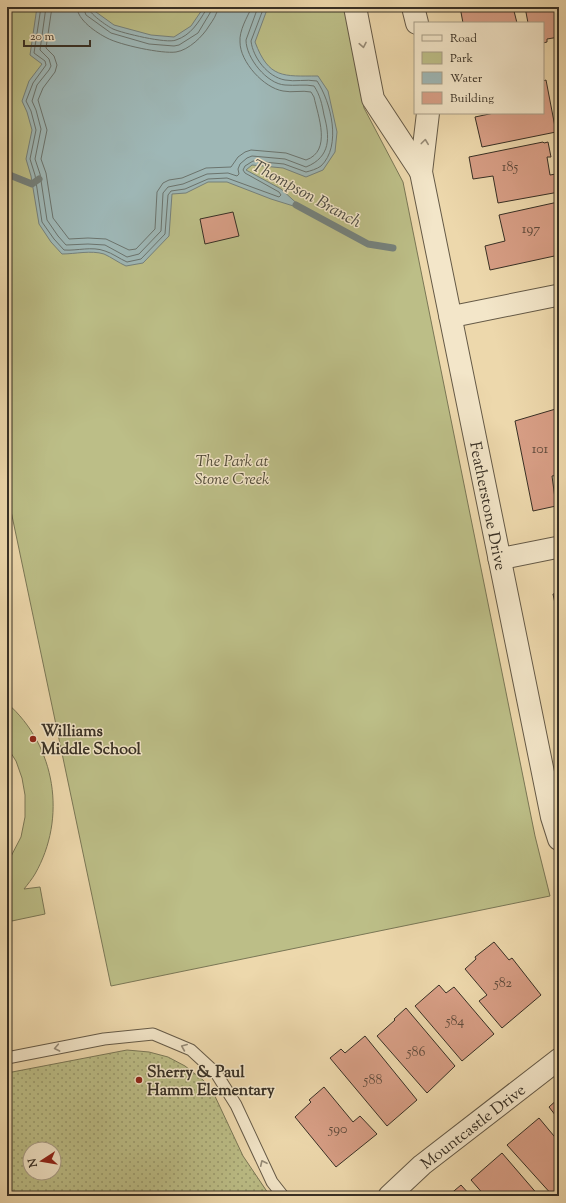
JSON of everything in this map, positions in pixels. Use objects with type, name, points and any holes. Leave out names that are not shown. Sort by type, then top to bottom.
[{"type":"street","name":"Featherstone Drive","points":[[355,7],[373,99],[421,172]]},
{"type":"street","points":[[413,7],[417,22]]},
{"type":"street","name":"Featherstone Drive","points":[[428,114],[421,172],[552,817],[559,840]]},
{"type":"street","points":[[450,317],[559,295]]},
{"type":"street","points":[[499,559],[559,547]]},
{"type":"street","name":"Mountcastle Drive","points":[[389,1196],[422,1165],[559,1059]]},
{"type":"lane","points":[[7,1058],[104,1039],[153,1034],[191,1050],[216,1073],[236,1105],[272,1182],[283,1196]]},
{"type":"green space","name":"The Park at Stone Creek","points":[[7,7],[345,7],[364,108],[403,182],[535,836],[550,896],[111,986],[7,492]]},
{"type":"green space","points":[[7,703],[24,720],[37,740],[46,761],[51,784],[53,807],[51,830],[45,852],[35,874],[24,889],[40,887],[45,914],[7,922],[7,864],[21,837],[25,817],[25,795],[22,778],[16,761],[7,747]]},
{"type":"green space","points":[[127,1050],[149,1052],[168,1057],[185,1066],[203,1080],[213,1092],[243,1156],[270,1196],[7,1196],[7,1073]]},
{"type":"water","points":[[37,7],[89,7],[114,25],[151,35],[174,37],[191,26],[204,7],[268,7],[255,42],[260,54],[272,69],[279,73],[295,76],[318,76],[328,91],[337,132],[335,152],[323,170],[306,177],[283,168],[252,165],[246,170],[281,189],[303,209],[271,199],[227,182],[208,182],[186,193],[172,194],[169,236],[143,263],[126,266],[107,255],[99,253],[88,252],[62,254],[51,242],[39,224],[31,176],[26,159],[32,130],[22,101],[29,81],[42,64],[30,55]]},
{"type":"building","points":[[460,7],[513,7],[517,22],[463,22]]},
{"type":"building","points":[[525,7],[559,7],[559,37],[547,39],[547,42],[544,43],[544,22],[528,22]]},
{"type":"building","points":[[546,80],[556,132],[482,147],[475,117],[489,114],[544,114],[544,81]]},
{"type":"building","points":[[548,142],[551,157],[547,157],[550,175],[556,174],[559,192],[498,203],[493,176],[473,179],[469,157]]},
{"type":"building","points":[[558,202],[559,255],[490,270],[485,246],[505,241],[499,215]]},
{"type":"building","points":[[233,212],[239,236],[205,244],[200,219]]},
{"type":"building","points":[[559,408],[559,475],[552,476],[556,506],[533,511],[515,421]]},
{"type":"building","points":[[559,593],[559,612],[557,613],[553,594]]},
{"type":"building","points":[[494,942],[509,960],[512,958],[541,995],[502,1028],[479,1001],[487,995],[465,969],[476,959],[475,957]]},
{"type":"building","points":[[439,985],[446,993],[454,987],[494,1034],[462,1061],[415,1006]]},
{"type":"building","points":[[406,1008],[455,1066],[427,1093],[377,1036]]},
{"type":"building","points":[[365,1036],[417,1100],[387,1126],[330,1058],[341,1049],[345,1053]]},
{"type":"building","points":[[324,1087],[353,1122],[360,1116],[377,1134],[336,1167],[295,1117],[311,1102],[309,1100]]},
{"type":"building","points":[[559,1098],[559,1120],[549,1107]]},
{"type":"building","points":[[539,1118],[559,1142],[559,1194],[556,1196],[553,1196],[507,1145]]},
{"type":"building","points":[[502,1153],[539,1196],[485,1196],[471,1180]]},
{"type":"building","points":[[461,1185],[470,1195],[473,1193],[476,1196],[448,1196]]},
{"type":"waterway","name":"Thompson Branch","points":[[7,174],[32,184],[39,179]]},
{"type":"waterway","name":"Thompson Branch","points":[[296,205],[368,244],[393,248]]},
{"type":"place","name":"Williams Middle School","points":[[33,739]]},
{"type":"place","name":"Sherry & Paul Hamm Elementary","points":[[139,1080]]}]
